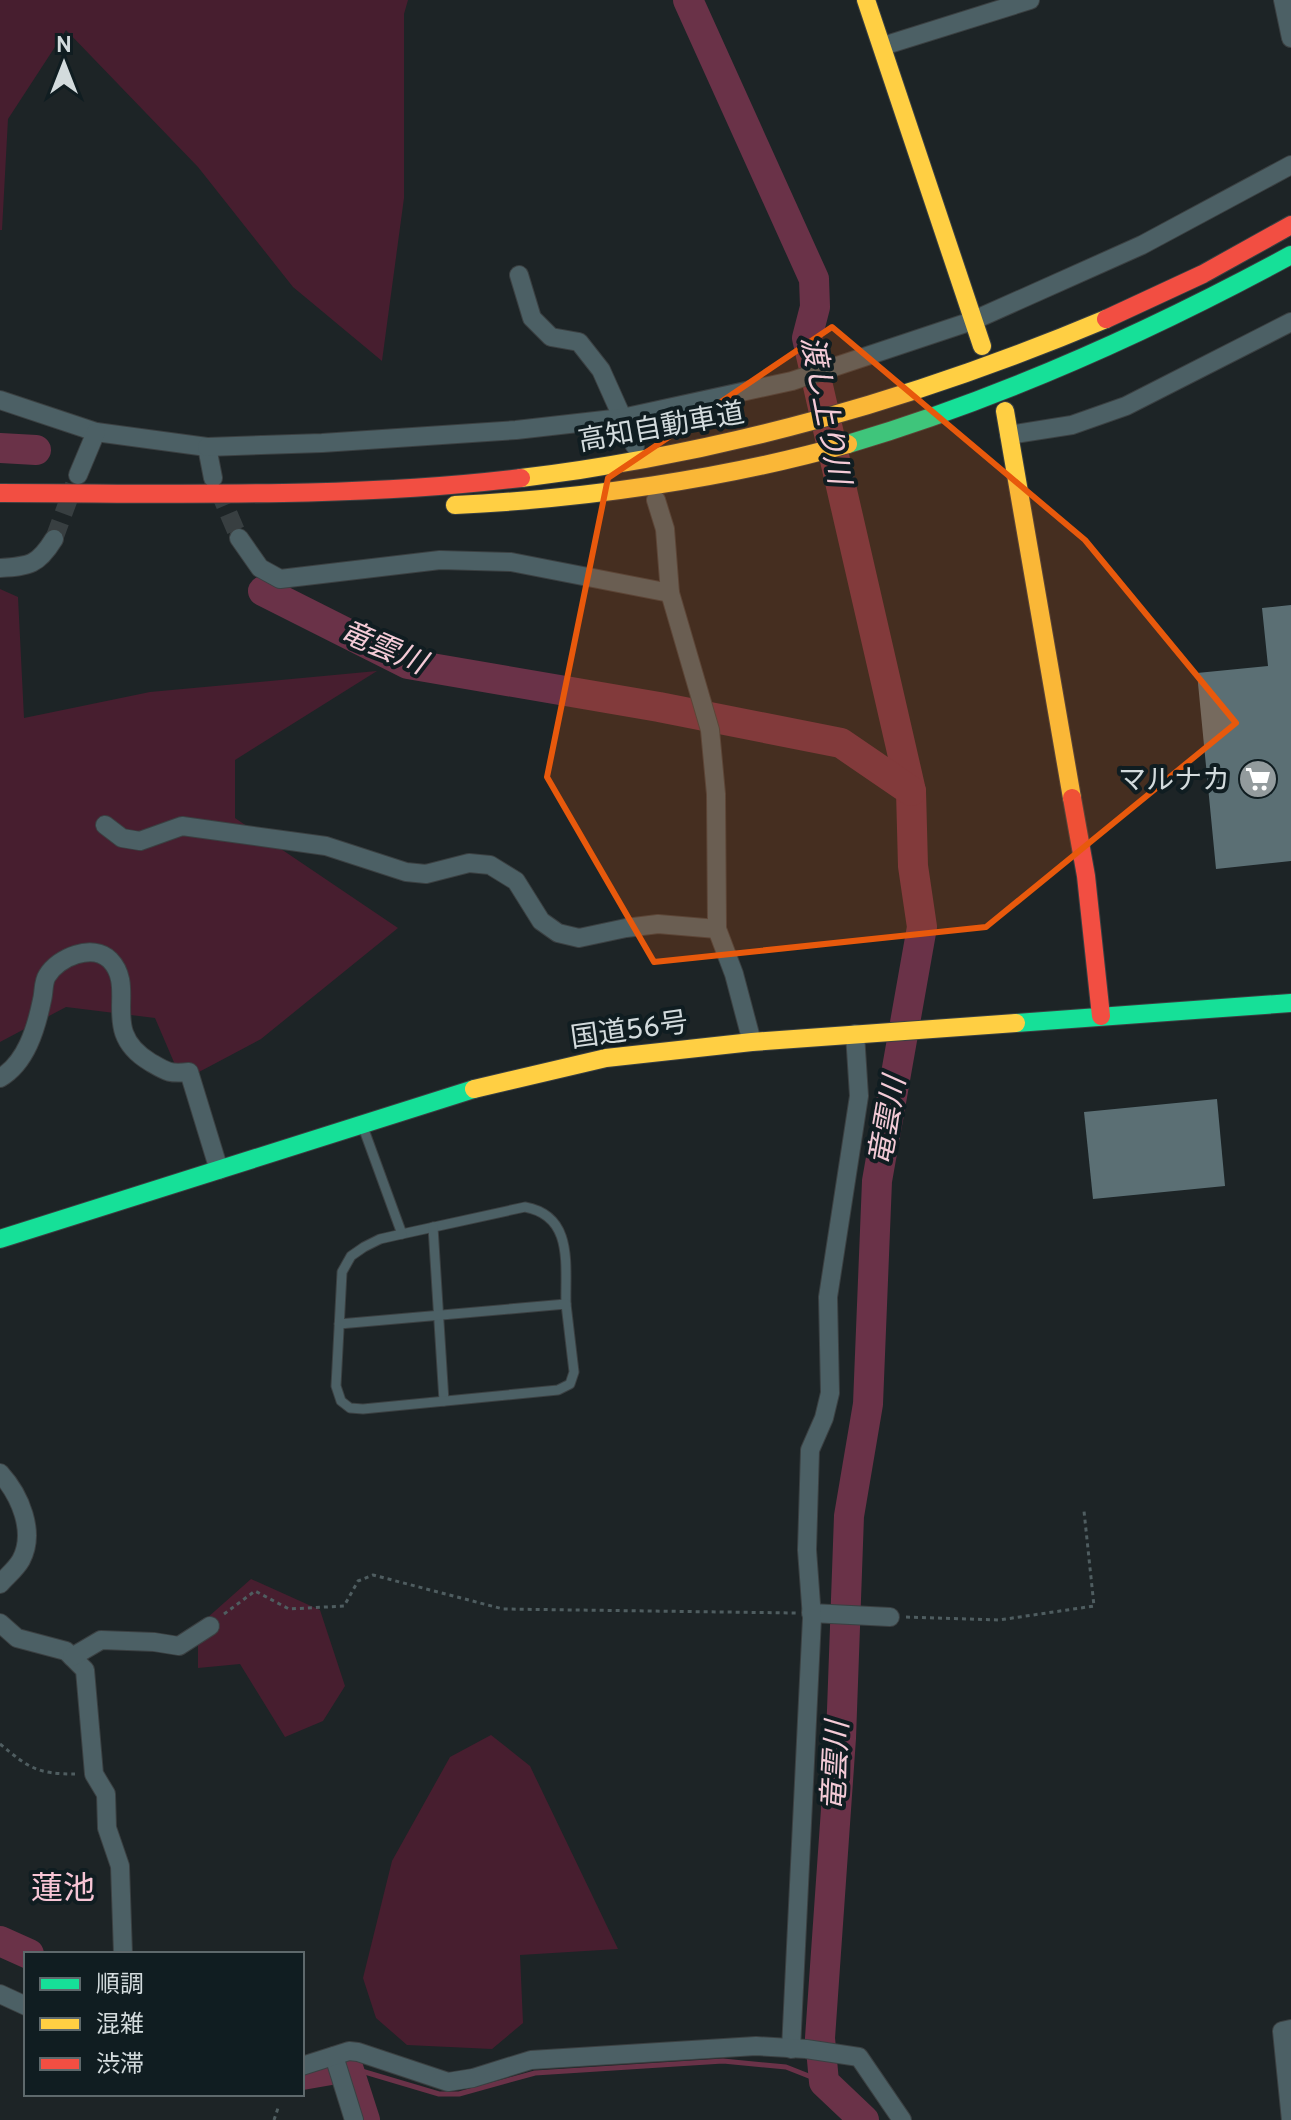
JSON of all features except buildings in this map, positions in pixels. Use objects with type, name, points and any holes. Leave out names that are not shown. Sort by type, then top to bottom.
[{"type":"main road","points":[[866,0],[982,346]]},
{"type":"main road","name":"高知自動車道","points":[[0,496],[351,490],[498,481],[661,458],[867,408],[963,376],[1065,337],[1203,274],[1291,225]]},
{"type":"main road","name":"高知自動車道","points":[[441,506],[502,503],[664,482],[785,460],[872,437],[973,403],[1076,362],[1215,297],[1291,255]]},
{"type":"main road","points":[[1005,411],[1086,876],[1101,1016]]},
{"type":"main road","name":"高知自動車道","points":[[0,496],[333,510]]},
{"type":"main road","name":"国道56号","points":[[0,1239],[498,1081],[590,1061],[752,1042],[1291,1003]]},
{"type":"street","points":[[883,46],[1030,0]]},
{"type":"street","points":[[1283,0],[1291,38]]},
{"type":"street","points":[[0,400],[96,432],[207,447],[516,430],[622,418],[792,381],[972,321],[1142,245],[1291,165]]},
{"type":"street","points":[[519,275],[532,318],[551,337],[579,342],[601,370],[635,446]]},
{"type":"street","points":[[1009,435],[1072,425],[1126,406],[1291,322]]},
{"type":"street","points":[[78,475],[96,432]]},
{"type":"street","points":[[207,447],[213,478]]},
{"type":"street","points":[[656,500],[665,529],[670,593],[710,730],[716,794],[717,929],[734,974],[752,1042]]},
{"type":"street","points":[[239,538],[260,568],[280,579],[440,560],[511,562],[670,593]]},
{"type":"street","points":[[0,568],[27,566],[43,557],[54,539]]},
{"type":"street","points":[[105,825],[122,838],[140,841],[182,826],[326,846],[406,872],[426,874],[469,863],[490,865],[516,881],[541,921],[558,933],[579,938],[658,924],[717,929]]},
{"type":"street","points":[[0,1078],[13,1070],[34,1032],[47,976],[66,958],[90,951],[108,957],[121,975],[121,1028],[137,1054],[171,1074],[189,1072],[219,1170]]},
{"type":"street","points":[[798,2049],[811,1613],[807,1550],[810,1450],[824,1418],[830,1393],[828,1297],[859,1096],[855,1034]]},
{"type":"street","points":[[0,1473],[11,1486],[24,1516],[28,1541],[20,1561],[0,1584]]},
{"type":"street","points":[[811,1613],[890,1617]]},
{"type":"street","points":[[0,1623],[17,1638],[66,1651],[85,1670],[94,1774],[106,1794],[107,1828],[120,1866],[123,1952]]},
{"type":"street","points":[[72,1657],[101,1640],[179,1646],[210,1626]]},
{"type":"street","points":[[0,1994],[24,2005]]},
{"type":"street","points":[[1291,2029],[1282,2031],[1291,2120]]},
{"type":"street","points":[[304,2066],[337,2065],[358,2052],[448,2082],[473,2078],[531,2060],[756,2046],[835,2052],[859,2057],[902,2120]]},
{"type":"street","points":[[337,2065],[354,2120]]},
{"type":"lane","points":[[362,1124],[402,1234]]},
{"type":"lane","points":[[525,1207],[543,1210],[558,1225],[564,1251],[574,1372],[570,1384],[558,1390],[363,1409],[350,1408],[341,1401],[336,1386],[342,1272],[351,1256],[380,1239],[402,1234],[525,1207]]},
{"type":"lane","points":[[433,1227],[444,1401]]},
{"type":"lane","points":[[339,1324],[566,1304]]},
{"type":"path","points":[[890,1617],[999,1620],[1094,1606],[1084,1511]]},
{"type":"path","points":[[210,1626],[255,1591],[289,1609],[344,1606],[358,1581],[373,1575],[503,1609],[811,1613]]},
{"type":"path","points":[[0,1744],[32,1769],[54,1774],[94,1774]]},
{"type":"path","points":[[274,2120],[278,2108]]},
{"type":"highlighted area","points":[[832,327],[1085,540],[1236,723],[986,927],[654,962],[547,777],[608,478]]},
{"type":"shaded area","points":[[0,0],[408,0],[404,14],[404,198],[382,361],[293,287],[198,167],[66,30],[8,119],[0,230]]},
{"type":"shaded area","points":[[0,589],[18,597],[24,718],[150,692],[377,671],[235,760],[235,818],[398,928],[261,1039],[182,1081],[155,1018],[66,1007],[0,1042]]},
{"type":"shaded area","points":[[251,1579],[320,1610],[345,1686],[323,1721],[285,1737],[240,1664],[198,1668],[198,1626]]},
{"type":"shaded area","points":[[491,1735],[530,1766],[618,1949],[520,1955],[523,2023],[492,2049],[407,2045],[376,2018],[363,1978],[392,1861],[450,1757]]},
{"type":"waterway","name":"竜雲川","points":[[688,0],[814,279],[815,307],[807,338],[911,791],[913,866],[922,927],[877,1181],[868,1404],[849,1516],[841,1738],[820,2038],[824,2082],[864,2120]]},
{"type":"waterway","name":"竜雲川","points":[[0,448],[36,450]]},
{"type":"waterway","name":"竜雲川","points":[[263,591],[408,664],[659,707],[841,743],[911,791]]},
{"type":"waterway","points":[[0,1941],[25,1952]]},
{"type":"waterway","points":[[348,2067],[439,2094],[459,2094],[535,2073],[723,2061],[786,2067],[824,2082]]},
{"type":"waterway","points":[[304,2075],[348,2067],[365,2120]]},
{"type":"tunnel","points":[[54,539],[74,485]]},
{"type":"tunnel","points":[[218,489],[239,538]]},
{"type":"traffic: fast","points":[[848,444],[963,406],[1074,361],[1184,311],[1291,255]]},
{"type":"traffic: fast","points":[[1016,1023],[1291,1003]]},
{"type":"traffic: fast","points":[[0,1239],[474,1089]]},
{"type":"traffic: slow","points":[[866,0],[982,346]]},
{"type":"traffic: slow","points":[[521,478],[672,454],[819,419],[963,374],[1106,319]]},
{"type":"traffic: slow","points":[[1005,411],[1072,798]]},
{"type":"traffic: slow","points":[[455,505],[553,498],[653,485],[753,467],[848,444]]},
{"type":"traffic: slow","points":[[474,1089],[606,1058],[752,1042],[1016,1023]]},
{"type":"traffic: jam","points":[[1106,319],[1203,274],[1291,225]]},
{"type":"traffic: jam","points":[[0,493],[326,492],[521,478]]},
{"type":"traffic: jam","points":[[1072,798],[1086,876],[1101,1016]]},
{"type":"place","name":"マルナカ","points":[[1258,779]]},
{"type":"district","name":"蓮池","points":[[63,1888]]},
{"type":"water label","name":"渡し上り川","points":[[826,410]]}]
